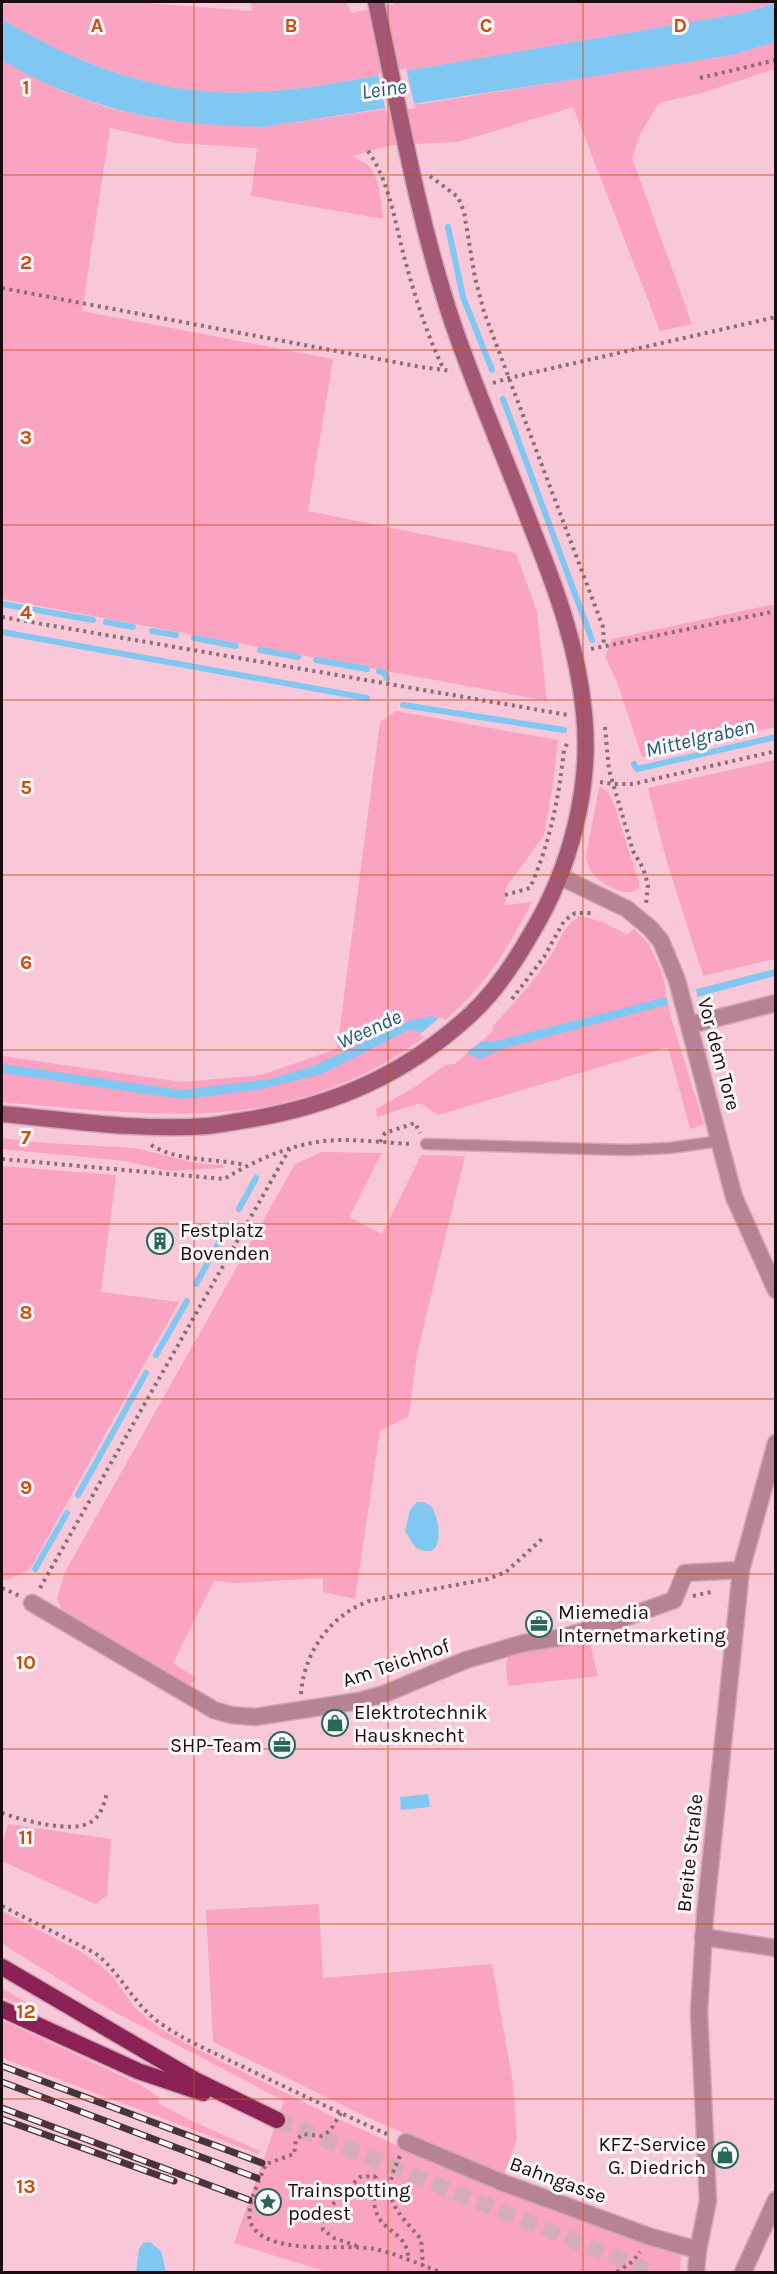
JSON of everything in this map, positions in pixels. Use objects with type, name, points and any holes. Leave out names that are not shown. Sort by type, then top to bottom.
[{"type":"highway","points":[[2,1967],[135,2046],[277,2120]]},
{"type":"highway","points":[[2,2009],[138,2071],[259,2112]]},
{"type":"main road","points":[[2,1114],[124,1126],[208,1126],[279,1115],[344,1096],[408,1062],[471,1014],[514,964],[561,877],[574,833],[584,779],[585,716],[576,653],[565,617],[471,371],[441,285],[418,170],[376,2]]},
{"type":"street","name":"Vor dem Tore","points":[[561,877],[627,909],[640,918],[661,941],[677,980],[734,1197],[776,1290]]},
{"type":"street","points":[[688,1019],[776,1003]]},
{"type":"street","name":"Breite Straße","points":[[696,2272],[708,2201],[699,2012],[703,1937],[740,1578],[776,1443]]},
{"type":"street","points":[[674,1600],[685,1573],[740,1578]]},
{"type":"street","name":"Am Teichhof","points":[[32,1603],[214,1710],[249,1717],[300,1712],[359,1701],[384,1694],[466,1660],[524,1643],[559,1638],[596,1628],[674,1600]]},
{"type":"street","points":[[703,1937],[776,1948]]},
{"type":"street","name":"Bahngasse","points":[[406,2142],[453,2163],[555,2202],[651,2237],[698,2250]]},
{"type":"street","points":[[743,2272],[776,2200]]},
{"type":"lane","points":[[426,1144],[627,1150],[670,1148],[720,1141]]},
{"type":"path","points":[[700,78],[776,60]]},
{"type":"path","points":[[368,151],[375,160],[387,189],[405,262],[435,352],[444,371]]},
{"type":"path","points":[[418,170],[458,197],[464,212],[475,278],[484,312],[603,627],[604,647]]},
{"type":"path","points":[[2,288],[444,371],[471,371]]},
{"type":"path","points":[[509,378],[776,317]]},
{"type":"path","points":[[592,649],[776,611]]},
{"type":"path","points":[[2,617],[541,711],[585,716]]},
{"type":"path","points":[[648,885],[643,868],[633,851],[613,784],[640,782],[776,751]]},
{"type":"path","points":[[505,895],[530,888],[550,838],[561,775]]},
{"type":"path","points":[[506,1005],[544,957],[564,921],[575,913],[592,913],[600,917]]},
{"type":"path","points":[[380,1142],[385,1133],[415,1123],[426,1144]]},
{"type":"path","points":[[2,1158],[224,1179],[246,1166],[291,1148],[325,1141],[426,1144]]},
{"type":"path","points":[[151,1145],[163,1152],[189,1158],[246,1166]]},
{"type":"path","points":[[32,1603],[291,1148]]},
{"type":"path","points":[[300,1712],[302,1686],[308,1664],[329,1626],[341,1615],[355,1606],[369,1602],[488,1579],[506,1572],[544,1537]]},
{"type":"path","points":[[674,1600],[740,1578]]},
{"type":"path","points":[[2,1813],[47,1824],[76,1827],[91,1823],[102,1811],[107,1793]]},
{"type":"path","points":[[2,1906],[95,1953],[113,1969],[142,2007],[158,2023],[341,2113],[406,2142],[393,2171],[391,2193],[399,2216],[421,2239],[423,2266]]},
{"type":"path","points":[[341,2113],[330,2131],[321,2136],[303,2134],[296,2140],[294,2154],[289,2158],[266,2164],[249,2211],[249,2219],[260,2234],[284,2244],[344,2248],[358,2246]]},
{"type":"path","points":[[408,2260],[408,2248],[401,2238],[380,2222],[375,2211],[376,2178],[374,2176],[360,2177],[327,2210],[322,2218],[323,2230],[334,2238],[378,2250],[440,2272]]},
{"type":"path","points":[[617,2272],[637,2256]]},
{"type":"shaded area","points":[[2,2],[132,2],[252,11],[251,2],[346,2],[351,13],[394,4],[393,2],[776,2],[743,13],[311,87],[229,93],[175,88],[149,82],[73,56],[2,19]]},
{"type":"shaded area","points":[[775,42],[775,69],[702,93],[659,103],[640,134],[632,158],[692,324],[660,331],[573,107],[458,142],[392,145],[352,156],[368,165],[375,175],[383,219],[251,196],[257,148],[176,143],[110,128],[82,311],[333,359],[308,511],[516,553],[537,612],[547,701],[2,599],[2,60],[62,91],[108,108],[154,118],[263,127],[728,56]]},
{"type":"shaded area","points":[[775,604],[775,727],[642,757],[617,682],[605,657],[612,639]]},
{"type":"shaded area","points":[[396,711],[558,740],[544,835],[505,889],[505,905],[532,902],[498,961],[460,1007],[432,1032],[368,1072],[298,1099],[261,1107],[224,1112],[168,1114],[113,1112],[2,1102],[2,1056],[181,1082],[261,1075],[337,1049],[380,722]]},
{"type":"shaded area","points":[[775,760],[775,959],[703,976],[664,852],[648,788]]},
{"type":"shaded area","points":[[599,787],[606,790],[614,804],[640,886],[630,892],[609,887],[597,878],[588,866],[586,856]]},
{"type":"shaded area","points":[[580,916],[603,922],[627,935],[634,929],[648,943],[662,972],[671,1018],[704,1124],[690,1129],[668,1047],[438,1115],[420,1103],[377,1117],[376,1109],[415,1087],[445,1065],[455,1064],[493,1031],[492,1027],[541,970],[569,925]]},
{"type":"shaded area","points":[[2,1138],[135,1148],[196,1163],[223,1165],[223,1168],[169,1171],[125,1161],[2,1149]]},
{"type":"shaded area","points":[[322,1152],[382,1153],[349,1217],[382,1234],[421,1155],[465,1156],[417,1354],[409,1416],[380,1431],[355,1599],[323,1592],[323,1578],[235,1583],[214,1581],[173,1663],[196,1678],[190,1686],[63,1613],[57,1598],[65,1572],[295,1164]]},
{"type":"shaded area","points":[[2,1166],[116,1175],[101,1292],[179,1302],[30,1569],[7,1580],[2,1579]]},
{"type":"shaded area","points":[[589,1639],[598,1676],[508,1686],[506,1664],[509,1655],[519,1651]]},
{"type":"shaded area","points":[[8,1824],[111,1839],[107,1896],[95,1904],[2,1861],[2,1844]]},
{"type":"shaded area","points":[[319,1904],[323,1978],[492,1964],[513,2083],[517,2140],[503,2176],[373,2120],[213,2042],[206,1910]]},
{"type":"shaded area","points":[[2,1911],[80,1951],[100,1965],[113,1977],[136,2009],[161,2029],[195,2048],[336,2118],[444,2166],[681,2254],[680,2272],[327,2272],[234,2243],[284,2101],[103,2006],[2,1944]]},
{"type":"shaded area","points":[[2,1988],[36,2008],[32,2010],[2,1997]]},
{"type":"shaded area","points":[[2,2020],[141,2085],[159,2097],[158,2103],[196,2123],[260,2151],[258,2154],[2,2058]]},
{"type":"water","name":"Leine","points":[[775,3],[775,42],[732,55],[263,127],[193,123],[128,112],[65,92],[2,60],[2,19],[48,45],[123,75],[175,88],[243,93],[311,87],[743,13]]},
{"type":"water","points":[[775,969],[775,976],[502,1049],[480,1059],[411,1029],[322,1074],[261,1089],[211,1096],[181,1099],[2,1073],[2,1064],[181,1090],[271,1079],[316,1065],[409,1021],[432,1016],[483,1042],[492,1042]]},
{"type":"water","points":[[417,1502],[431,1506],[437,1521],[438,1539],[432,1550],[425,1551],[415,1547],[405,1531],[410,1510]]},
{"type":"water","points":[[428,1794],[430,1807],[401,1810],[400,1797]]},
{"type":"water","points":[[150,2242],[161,2251],[166,2272],[136,2272],[139,2249],[143,2243]]},
{"type":"pier","points":[[406,68],[415,108],[386,113],[378,73]]},
{"type":"pier","points":[[695,985],[698,999],[669,1007],[665,993]]},
{"type":"pier","points":[[440,1017],[484,1039],[464,1055],[419,1035]]},
{"type":"waterway","points":[[448,227],[463,297],[492,370]]},
{"type":"waterway","points":[[503,399],[592,640]]},
{"type":"waterway","points":[[2,604],[93,620]]},
{"type":"waterway","points":[[106,622],[133,627]]},
{"type":"waterway","points":[[152,631],[176,635]]},
{"type":"waterway","points":[[2,632],[367,698]]},
{"type":"waterway","points":[[194,638],[236,646]]},
{"type":"waterway","points":[[260,650],[298,657]]},
{"type":"waterway","points":[[316,660],[367,669]]},
{"type":"waterway","points":[[379,671],[387,678]]},
{"type":"waterway","points":[[403,705],[564,730]]},
{"type":"waterway","name":"Mittelgraben","points":[[634,764],[637,769],[776,737]]},
{"type":"waterway","points":[[239,1209],[256,1178]]},
{"type":"waterway","points":[[196,1284],[228,1226]]},
{"type":"waterway","points":[[156,1355],[187,1301]]},
{"type":"waterway","points":[[78,1495],[146,1373]]},
{"type":"waterway","points":[[35,1569],[67,1513]]},
{"type":"tunnel","points":[[277,2120],[651,2272]]},
{"type":"railway","points":[[2,2066],[262,2163]]},
{"type":"railway","points":[[2,2082],[257,2178]]},
{"type":"railway","points":[[2,2108],[249,2200]]},
{"type":"railway","points":[[2,2119],[174,2181]]},
{"type":"place","name":"Festplatz Bovenden","points":[[160,1241]]},
{"type":"place","name":"Miemedia Internetmarketing","points":[[539,1624]]},
{"type":"place","name":"Elektrotechnik Hausknecht","points":[[335,1723]]},
{"type":"place","name":"SHP-Team","points":[[282,1745]]},
{"type":"place","name":"KFZ-Service G. Diedrich","points":[[725,2155]]},
{"type":"place","name":"Trainspotting podest","points":[[268,2202]]},
{"type":"water label","name":"Weende","points":[[369,1029]]}]
